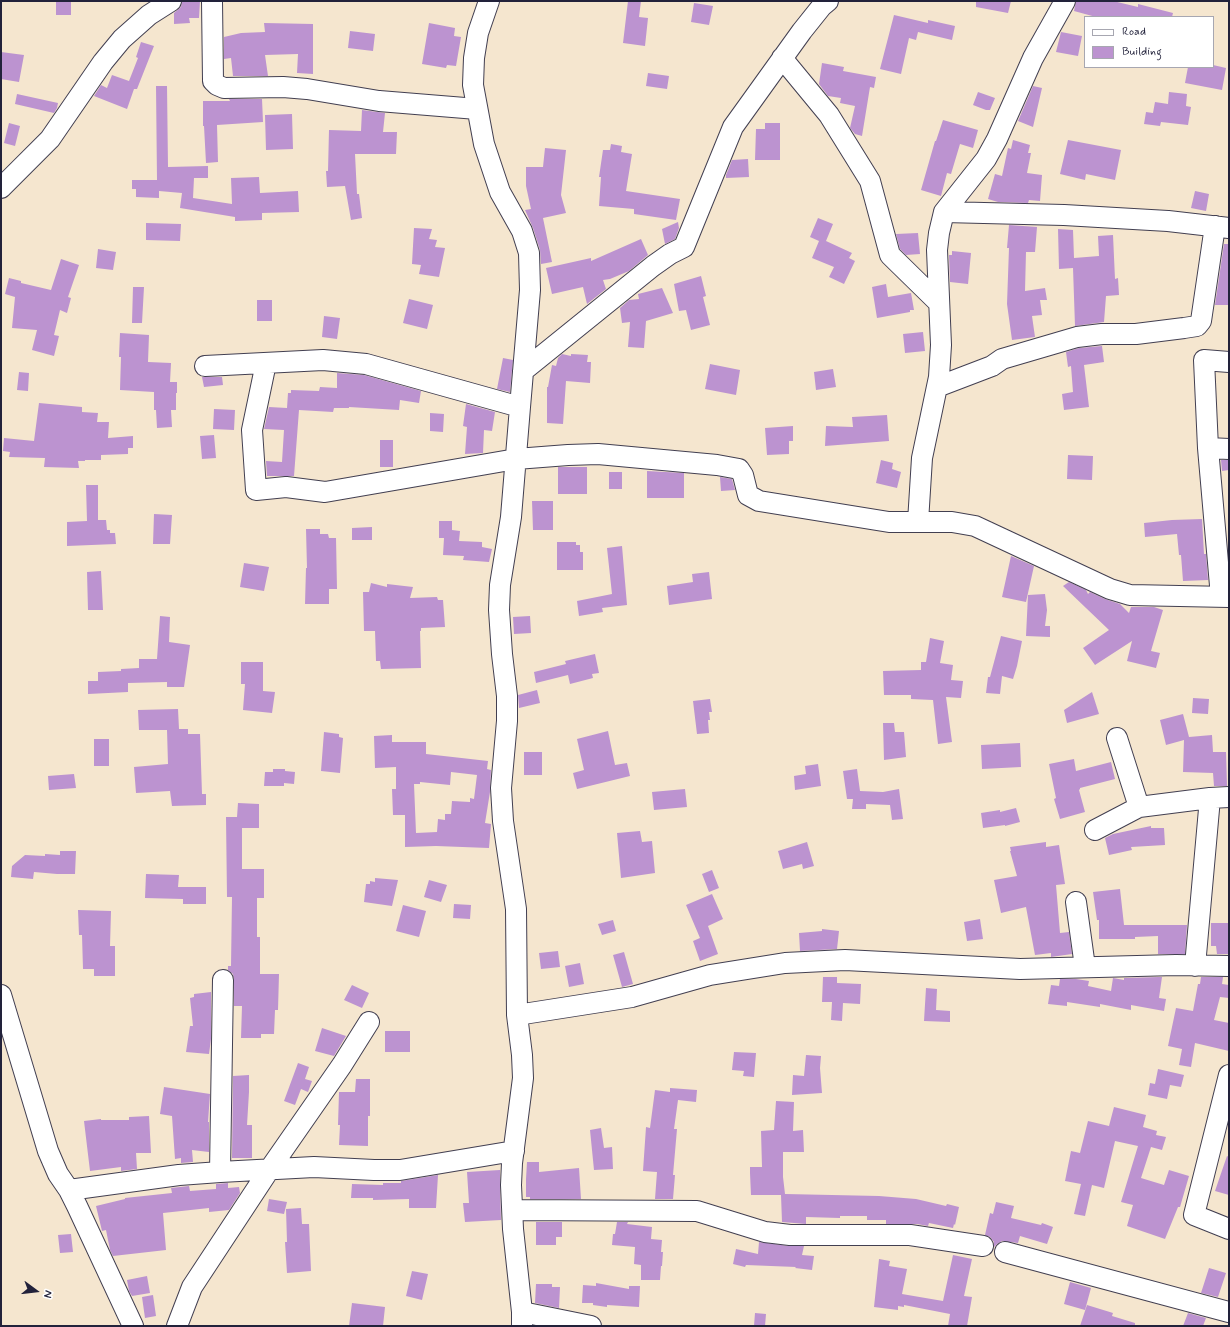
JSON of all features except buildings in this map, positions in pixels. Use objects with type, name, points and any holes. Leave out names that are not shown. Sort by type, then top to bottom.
[{"type":"street","points":[[1,188],[50,139],[103,62],[122,38],[170,1]]},
{"type":"street","points":[[212,1],[213,81],[217,85],[224,88],[283,87],[307,89],[379,101],[477,109]]},
{"type":"street","points":[[489,1],[478,33],[474,58],[473,85],[484,144],[500,192],[522,230],[529,253],[530,290],[511,517],[500,585],[499,610],[507,702],[507,721],[501,788],[502,808],[516,909],[517,1015],[523,1078],[511,1185],[513,1229],[522,1319],[591,1326]]},
{"type":"street","points":[[523,371],[653,266],[670,254],[684,247],[733,127],[802,31],[822,6],[828,1]]},
{"type":"street","points":[[918,522],[922,458],[939,377],[941,345],[937,250],[944,212],[986,159],[997,139],[1033,58],[1065,1]]},
{"type":"street","points":[[782,58],[829,115],[870,181],[890,255],[939,303]]},
{"type":"street","points":[[937,387],[992,366],[1002,360],[1077,337],[1102,334],[1136,334],[1197,326],[1201,321],[1222,227],[1064,215],[944,212]]},
{"type":"street","points":[[205,366],[323,360],[366,364],[520,407]]},
{"type":"street","points":[[266,363],[252,430],[256,490],[286,487],[325,492],[516,459],[598,454],[728,466],[739,469],[743,475],[748,495],[760,501],[889,522],[952,522],[975,526],[1110,589],[1130,595],[1225,597],[1208,448],[1204,360],[1229,362]]},
{"type":"street","points":[[1208,448],[1229,449]]},
{"type":"street","points":[[1117,738],[1139,807]]},
{"type":"street","points":[[1095,830],[1139,807],[1220,798],[1195,966]]},
{"type":"street","points":[[1076,902],[1085,967]]},
{"type":"street","points":[[517,1015],[632,997],[710,975],[785,963],[845,960],[1020,969],[1176,965],[1229,966]]},
{"type":"street","points":[[220,1172],[223,980]]},
{"type":"street","points":[[1,995],[48,1151],[58,1174],[69,1190],[133,1326]]},
{"type":"street","points":[[177,1326],[192,1287],[269,1170],[342,1065],[369,1022]]},
{"type":"street","points":[[1229,1075],[1194,1215],[1229,1229]]},
{"type":"street","points":[[69,1190],[179,1175],[220,1172],[314,1167],[400,1170],[514,1151]]},
{"type":"street","points":[[513,1210],[697,1211],[765,1232],[790,1235],[910,1235],[983,1246]]},
{"type":"street","points":[[1005,1252],[1229,1312]]}]
